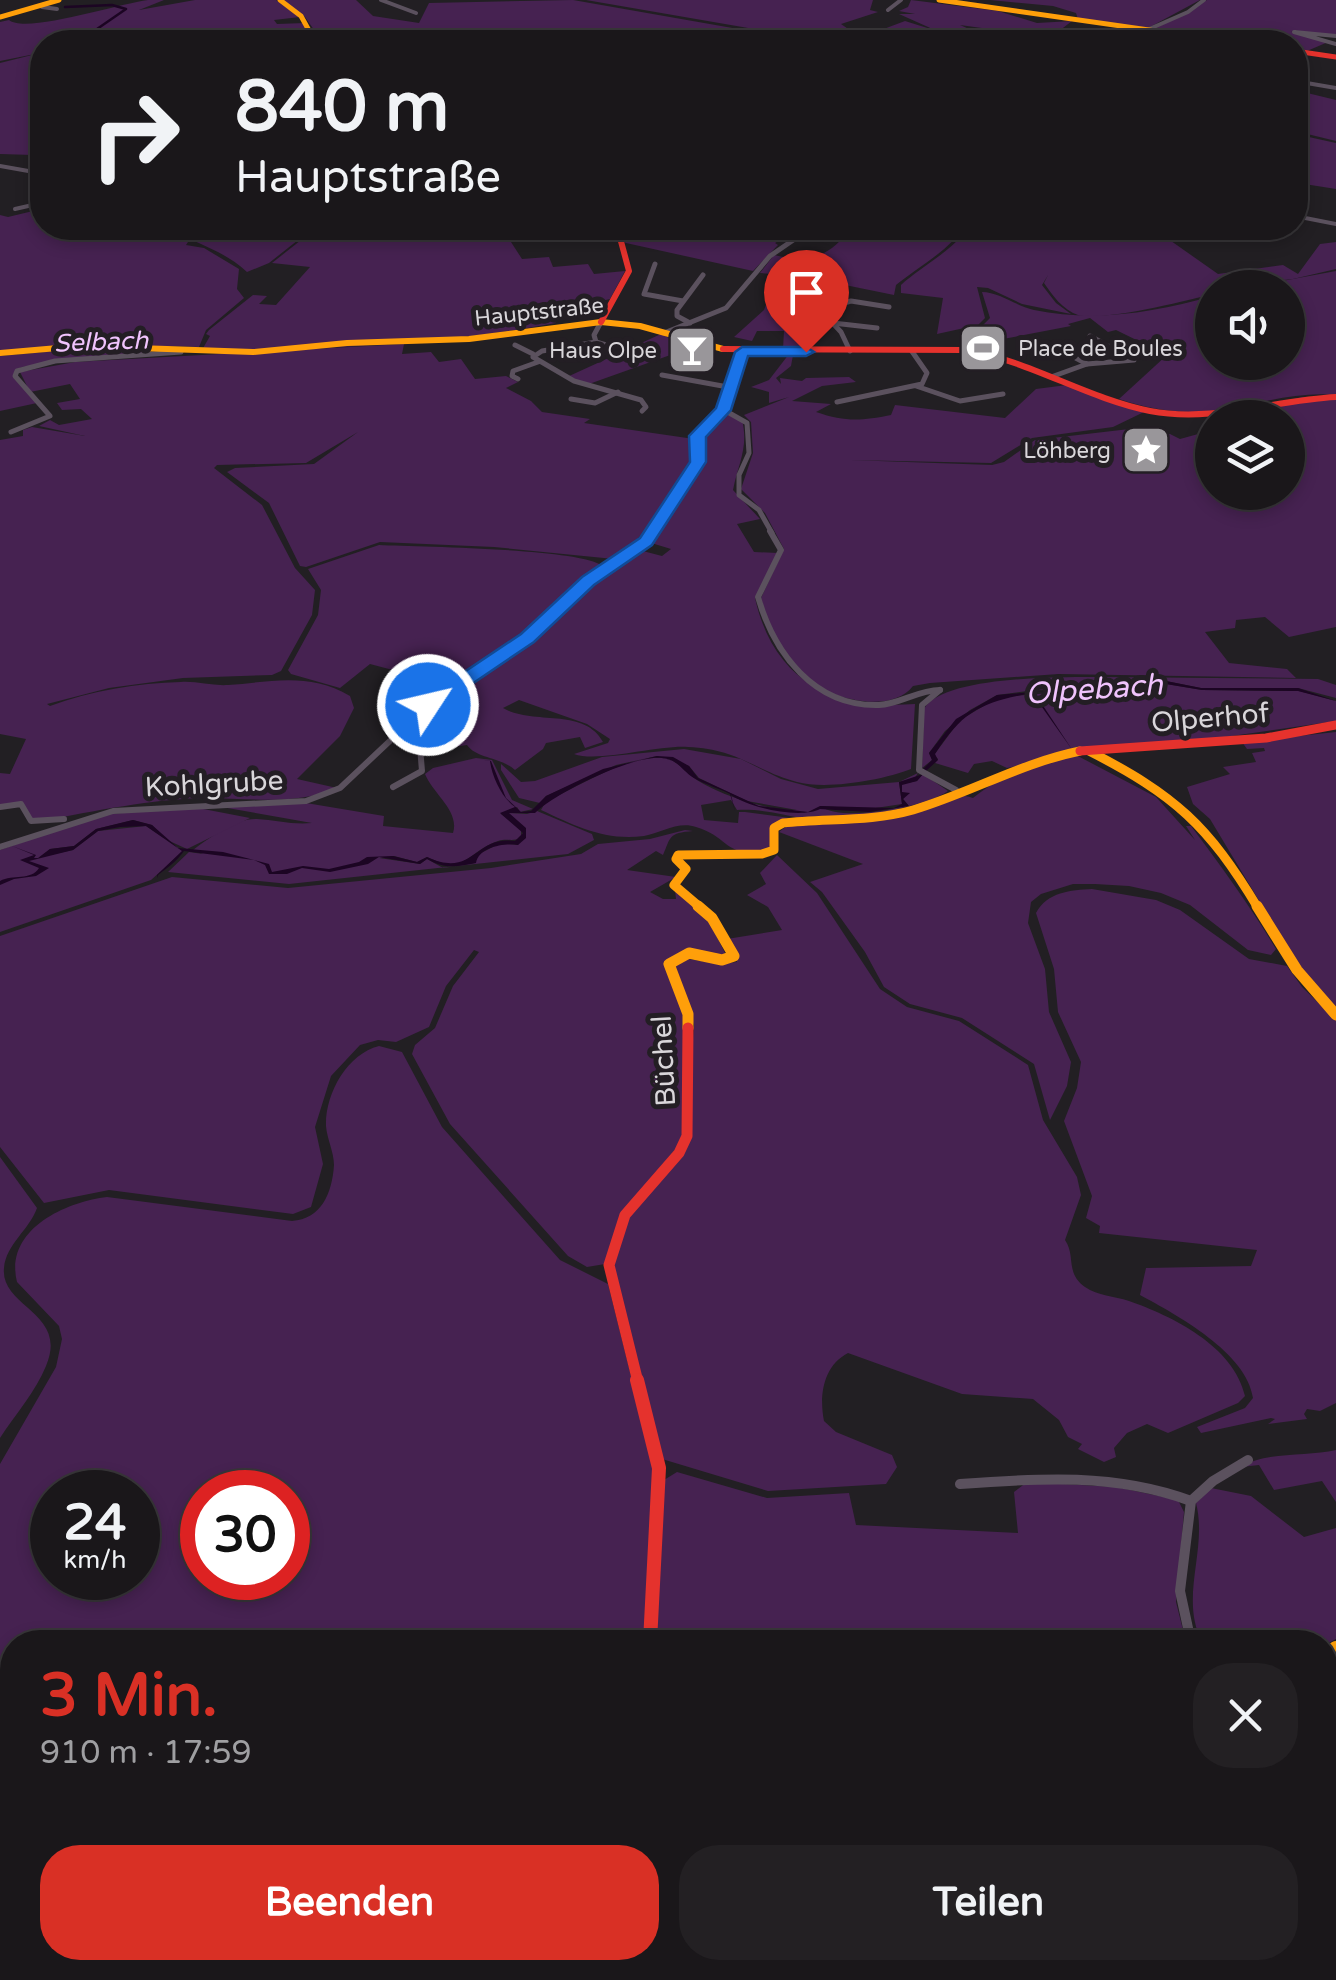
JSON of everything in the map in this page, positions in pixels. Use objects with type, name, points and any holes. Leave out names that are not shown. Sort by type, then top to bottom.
[{"type":"street","points":[[280,0],[301,16],[309,30]]},
{"type":"street","points":[[381,0],[416,13]]},
{"type":"street","points":[[888,10],[901,0]]},
{"type":"street","points":[[939,0],[1147,30],[1188,12],[1204,0]]},
{"type":"street","points":[[0,17],[51,6]]},
{"type":"street","points":[[1308,33],[1336,36]]},
{"type":"street","points":[[1308,36],[1336,44]]},
{"type":"street","points":[[1308,53],[1336,57]]},
{"type":"street","points":[[1308,83],[1336,88]]},
{"type":"street","points":[[0,166],[30,171]]},
{"type":"street","points":[[14,209],[30,206]]},
{"type":"street","points":[[1308,219],[1336,224]]},
{"type":"street","points":[[596,342],[594,335],[629,271],[620,240]]},
{"type":"street","points":[[664,333],[726,308],[770,256],[793,240]]},
{"type":"street","points":[[656,264],[644,294],[684,301]]},
{"type":"street","points":[[690,324],[676,316],[703,275]]},
{"type":"street","points":[[850,351],[825,310],[839,302],[889,307]]},
{"type":"street","name":"Hauptstraße","points":[[181,352],[254,352],[347,343],[458,340],[601,322],[742,352],[981,352],[1150,411],[1183,415],[1230,411],[1302,397],[1336,398]]},
{"type":"street","points":[[833,323],[877,328]]},
{"type":"street","points":[[1051,377],[1087,364],[1134,360],[1090,336]]},
{"type":"street","points":[[532,354],[596,342],[613,347]]},
{"type":"street","points":[[516,345],[574,381],[641,400],[646,407],[642,412]]},
{"type":"street","points":[[0,353],[72,346],[181,352]]},
{"type":"street","points":[[1053,346],[1087,364]]},
{"type":"street","points":[[838,402],[926,381],[927,373],[911,350]]},
{"type":"street","points":[[11,432],[50,416],[25,390],[15,376],[16,371],[55,362],[181,352]]},
{"type":"street","points":[[742,352],[724,410],[747,422],[749,453],[739,475],[739,495],[759,510],[780,550],[758,598],[786,662],[813,684],[866,705],[888,704],[928,689],[940,690],[922,706],[923,772],[956,790]]},
{"type":"street","points":[[518,379],[512,376],[513,371],[538,362]]},
{"type":"street","points":[[662,375],[728,387]]},
{"type":"street","points":[[916,386],[960,401],[1003,394]]},
{"type":"street","points":[[571,399],[594,403],[618,392]]},
{"type":"street","name":"Kohlgrube","points":[[0,847],[92,814],[317,798],[340,788],[445,692],[528,638],[588,581],[646,542],[698,462],[698,436],[724,410]]},
{"type":"street","points":[[393,787],[422,771],[420,747],[407,724]]},
{"type":"street","name":"Olperhof","points":[[956,790],[1036,759],[1336,725]]},
{"type":"street","points":[[1088,751],[1156,786],[1197,820],[1299,976],[1336,1015]]},
{"type":"street","name":"Büchel","points":[[651,1630],[659,1468],[609,1265],[625,1216],[680,1153],[687,1136],[688,1014],[669,964],[689,953],[722,960],[734,956],[712,918],[674,885],[686,869],[676,859],[678,854],[696,852],[758,858],[774,850],[774,828],[783,823],[886,816],[915,810],[956,790]]},
{"type":"street","points":[[0,807],[21,804],[31,821],[41,823],[92,814]]},
{"type":"street","points":[[1186,1630],[1181,1599],[1191,1501],[1213,1481],[1248,1460]]},
{"type":"street","points":[[960,1484],[1092,1480],[1155,1490],[1191,1501]]},
{"type":"shaded area","points":[[148,0],[164,0],[139,10],[195,0],[276,0],[300,17],[274,20],[277,24],[305,23],[307,29],[30,30],[30,55],[0,61],[0,22],[52,21]]},
{"type":"shaded area","points":[[283,0],[356,0],[373,16],[419,23],[429,3],[573,0],[744,30],[314,30],[305,17]]},
{"type":"shaded area","points":[[586,0],[873,0],[870,10],[878,12],[841,24],[850,30],[759,30]]},
{"type":"shaded area","points":[[911,0],[998,11],[1037,23],[1072,21],[1060,30],[996,30],[960,25],[969,29],[935,30],[899,14],[915,14],[899,11],[908,7]]},
{"type":"shaded area","points":[[990,0],[1200,0],[1148,28],[1078,19],[1076,13],[1053,6]]},
{"type":"shaded area","points":[[1207,0],[1336,0],[1336,35],[1308,30],[1154,29]]},
{"type":"shaded area","points":[[905,21],[934,30],[881,30]]},
{"type":"shaded area","points":[[1308,36],[1328,42],[1308,51]]},
{"type":"shaded area","points":[[30,56],[30,155],[0,154],[0,63]]},
{"type":"shaded area","points":[[1308,93],[1336,100],[1336,141],[1308,134]]},
{"type":"shaded area","points":[[1308,137],[1336,143],[1336,189],[1308,185]]},
{"type":"shaded area","points":[[30,212],[30,240],[185,240],[186,245],[204,248],[239,269],[237,289],[244,298],[206,330],[199,347],[81,344],[0,351],[0,215]]},
{"type":"shaded area","points":[[194,240],[298,240],[269,263],[247,272]]},
{"type":"shaded area","points":[[301,240],[526,240],[511,242],[522,259],[549,257],[553,267],[588,264],[594,274],[625,271],[610,299],[550,315],[556,323],[380,345],[202,350],[209,330],[253,295],[267,296],[259,304],[276,305],[310,267],[272,263]]},
{"type":"shaded area","points":[[623,240],[780,240],[753,271]]},
{"type":"shaded area","points":[[840,240],[953,240],[896,285],[894,295],[845,285],[827,293],[788,298],[804,288],[814,271],[822,276],[817,271],[823,262],[816,268],[797,289],[792,293],[775,300],[775,306],[815,350],[783,349],[784,331],[757,331],[752,341],[734,337],[764,310],[772,289],[778,290],[778,283],[785,280],[786,275],[760,273],[774,255],[807,258],[832,248]]},
{"type":"shaded area","points":[[957,240],[1170,240],[1212,270],[1195,270],[1195,298],[1089,316],[1073,313],[1058,302],[1044,283],[1048,275],[1042,285],[1056,303],[1071,314],[1022,304],[977,287],[985,318],[978,325],[937,334],[943,298],[901,293],[901,285]]},
{"type":"shaded area","points":[[1336,242],[1336,269],[1305,276],[1305,270],[1301,270],[1320,244]]},
{"type":"shaded area","points":[[1283,265],[1291,270],[1247,270]]},
{"type":"shaded area","points":[[1336,271],[1336,395],[1195,400],[1195,411],[1156,409],[1119,399],[1167,355],[1116,330],[1108,332],[1090,318],[1068,324],[1071,326],[1003,339],[983,325],[990,318],[982,292],[1034,310],[1079,315],[1146,311],[1195,300],[1195,380],[1305,380],[1305,277]]},
{"type":"shaded area","points":[[661,334],[690,348],[589,384],[567,377]]},
{"type":"shaded area","points":[[404,344],[402,354],[431,352],[439,362],[461,359],[475,379],[506,376],[518,382],[506,388],[531,401],[542,412],[590,419],[584,423],[694,439],[694,459],[681,486],[659,515],[614,559],[494,547],[380,542],[306,567],[300,566],[269,503],[227,472],[235,468],[314,464],[358,432],[306,463],[217,465],[214,468],[262,505],[295,568],[315,590],[312,615],[281,671],[272,675],[183,678],[109,688],[47,704],[114,689],[165,683],[222,685],[290,680],[320,684],[350,696],[354,708],[340,736],[297,779],[337,788],[288,799],[165,801],[42,821],[32,819],[22,802],[0,805],[0,773],[10,774],[26,739],[0,734],[0,440],[23,436],[23,430],[32,427],[85,436],[39,426],[50,420],[59,425],[92,419],[81,409],[62,410],[57,403],[80,399],[70,384],[30,392],[20,372],[75,362]]},
{"type":"shaded area","points":[[79,349],[155,352],[22,367],[15,370],[13,377],[37,403],[0,411],[0,356]]},
{"type":"shaded area","points":[[789,354],[793,355],[791,366],[776,378],[781,384],[780,378],[802,381],[849,377],[856,382],[822,386],[792,401],[831,404],[816,412],[845,419],[891,415],[895,405],[1005,418],[1036,389],[1067,385],[1144,412],[1113,427],[1032,438],[991,463],[850,460],[992,465],[1004,462],[1035,440],[1138,428],[1145,434],[1170,434],[1180,439],[1195,435],[1195,510],[1305,510],[1305,400],[1288,400],[1336,398],[1336,627],[1289,637],[1265,617],[1236,620],[1235,628],[1205,632],[1229,663],[1287,669],[1296,678],[1059,674],[930,683],[913,686],[902,696],[887,701],[870,702],[835,694],[795,668],[779,644],[761,598],[784,549],[765,513],[741,489],[753,453],[751,422],[744,415],[789,397],[769,403],[769,392],[751,387],[769,380]]},
{"type":"shaded area","points":[[724,413],[742,420],[744,430],[744,447],[733,490],[760,519],[737,524],[754,552],[778,553],[755,598],[764,627],[777,651],[812,685],[859,702],[915,704],[911,769],[871,780],[824,785],[797,782],[706,749],[675,747],[585,756],[574,754],[608,743],[610,739],[587,724],[519,700],[503,708],[584,724],[603,742],[585,748],[580,737],[546,743],[515,770],[467,745],[439,749],[415,719],[530,639],[589,584],[639,550],[662,556],[671,549],[648,542],[698,471],[705,455],[703,436]]},
{"type":"shaded area","points":[[379,545],[564,555],[603,566],[523,637],[464,677],[448,673],[431,677],[435,672],[425,668],[404,673],[370,664],[340,688],[291,674],[288,670],[318,615],[321,590],[308,569]]},
{"type":"shaded area","points":[[1058,677],[1318,679],[1336,685],[1336,698],[1298,688],[1201,688],[1166,681],[997,695],[970,710],[945,731],[929,753],[932,760],[922,768],[924,709],[935,698],[977,684]]},
{"type":"shaded area","points":[[1166,681],[1201,688],[1298,688],[1336,701],[1298,691],[1202,690],[1166,684],[1034,692],[1073,751],[1032,693],[976,710],[945,739],[935,754],[938,760],[926,771],[923,769],[932,760],[929,753],[956,719],[997,695]]},
{"type":"shaded area","points":[[1166,684],[1202,690],[1299,691],[1336,701],[1336,721],[1176,744],[1124,744],[1007,768],[992,761],[974,764],[968,773],[935,763],[938,759],[934,755],[960,720],[999,697]]},
{"type":"shaded area","points":[[1336,732],[1336,1009],[1297,964],[1210,819],[1193,804],[1187,787],[1230,774],[1223,767],[1256,762],[1252,753],[1265,751],[1247,749],[1242,742]]},
{"type":"shaded area","points":[[684,749],[741,759],[781,779],[818,789],[899,782],[902,804],[869,809],[820,806],[839,812],[875,812],[908,805],[903,799],[906,795],[902,784],[917,781],[923,774],[948,791],[898,809],[831,819],[737,810],[731,800],[701,805],[704,820],[738,823],[739,812],[798,819],[771,831],[771,846],[766,852],[752,853],[734,849],[707,831],[689,826],[644,836],[616,836],[591,831],[541,810],[546,801],[634,761],[616,765],[546,796],[540,803],[519,798],[501,770],[501,764],[521,782],[535,781],[602,757]],"holes":[[[672,761],[689,766],[699,778],[747,801],[797,810],[773,808],[759,805],[729,796],[694,778]]]},
{"type":"shaded area","points":[[1074,754],[1156,797],[1195,840],[1186,826],[1191,826],[1276,949],[1271,955],[1248,950],[1190,905],[1161,893],[1129,886],[1073,884],[1041,894],[1031,902],[1028,923],[1045,969],[1049,1012],[1071,1062],[1067,1086],[1050,1120],[1034,1064],[962,1018],[910,1004],[884,987],[865,952],[822,892],[810,882],[863,864],[779,832],[811,821],[873,819],[949,796],[973,798],[1021,770]]},
{"type":"shaded area","points":[[657,756],[673,757],[689,766],[698,778],[759,806],[808,812],[820,806],[894,808],[902,804],[899,782],[923,774],[917,781],[902,785],[902,792],[910,793],[903,799],[909,806],[869,812],[820,809],[811,812],[800,813],[762,808],[731,795],[735,811],[730,794],[694,778],[672,761],[649,759],[595,777],[535,813],[509,813],[526,828],[526,838],[518,845],[487,850],[476,863],[451,866],[427,859],[420,864],[379,857],[368,864],[330,872],[302,868],[287,874],[269,874],[265,865],[254,860],[269,864],[272,872],[303,866],[329,869],[367,857],[393,856],[417,862],[427,857],[455,863],[465,860],[491,844],[515,841],[523,833],[500,813],[515,807],[506,798],[521,812],[531,811],[546,796],[603,769]]},
{"type":"shaded area","points":[[476,758],[492,760],[512,800],[533,809],[520,812],[517,807],[501,814],[521,829],[521,838],[498,841],[459,863],[427,857],[417,862],[394,856],[379,858],[420,864],[427,859],[442,868],[289,884],[168,872],[189,852],[203,854],[193,850],[240,822],[257,819],[312,823],[216,806],[306,803],[384,816],[383,826],[453,833],[453,817],[425,774],[433,768]]},
{"type":"shaded area","points":[[479,759],[491,761],[506,798],[490,761]]},
{"type":"shaded area","points":[[193,807],[250,818],[187,849],[166,839],[183,851],[151,880],[0,932],[0,850],[99,815]],"holes":[[[133,820],[152,825],[165,839],[146,826],[98,831],[73,850],[40,857],[50,849],[74,846],[96,829]]]},
{"type":"shaded area","points":[[537,811],[592,834],[594,840],[568,854],[454,866],[475,863],[477,855],[501,843],[518,845],[525,828],[506,813]]},
{"type":"shaded area","points":[[133,820],[152,825],[178,848],[223,852],[253,860],[184,851],[158,878],[157,875],[182,851],[146,826],[120,827],[98,831],[73,850],[29,861],[49,868],[36,876],[0,885],[0,881],[31,875],[39,868],[20,860],[34,855],[12,846],[36,855],[34,858],[38,858],[50,849],[74,846],[96,829]]},
{"type":"shaded area","points":[[693,831],[672,837],[663,855],[656,851],[627,870],[676,877],[650,892],[663,899],[676,899],[675,890],[706,915],[726,955],[670,958],[687,1025],[683,1140],[621,1214],[605,1264],[587,1267],[568,1256],[450,1124],[412,1054],[415,1045],[435,1028],[453,986],[479,952],[474,950],[446,986],[429,1027],[396,1042],[378,1040],[360,1045],[331,1076],[315,1127],[323,1164],[311,1207],[293,1214],[109,1190],[44,1203],[0,1147],[0,936],[172,877],[288,888],[491,868],[581,854],[598,844],[650,839]]},
{"type":"shaded area","points":[[777,855],[817,893],[880,989],[907,1007],[959,1021],[1028,1065],[1043,1120],[1077,1177],[1081,1195],[1065,1240],[1075,1276],[1090,1290],[1146,1307],[1199,1335],[1239,1378],[1245,1396],[1238,1403],[1168,1433],[1147,1424],[1127,1433],[1114,1448],[1116,1457],[1104,1462],[1078,1449],[1082,1444],[1068,1437],[1059,1420],[1033,1399],[962,1394],[848,1353],[833,1366],[825,1382],[824,1421],[836,1432],[892,1455],[897,1467],[886,1484],[768,1491],[662,1459],[613,1268],[628,1216],[685,1150],[694,1025],[673,965],[683,958],[719,964],[737,962],[727,939],[782,930],[768,907],[747,895],[766,884],[760,873]]},
{"type":"shaded area","points":[[1092,889],[1156,900],[1180,910],[1249,959],[1287,966],[1302,987],[1336,1020],[1336,1403],[1320,1411],[1307,1409],[1307,1419],[1268,1424],[1275,1419],[1271,1418],[1201,1433],[1197,1427],[1245,1408],[1253,1398],[1248,1381],[1208,1337],[1140,1295],[1146,1268],[1251,1266],[1257,1250],[1099,1233],[1100,1226],[1086,1218],[1092,1196],[1064,1121],[1077,1088],[1081,1062],[1058,1012],[1054,969],[1036,913],[1053,896]]},
{"type":"shaded area","points":[[379,1046],[402,1052],[442,1127],[560,1260],[608,1284],[654,1467],[646,1630],[0,1630],[0,1464],[56,1367],[62,1339],[59,1326],[17,1282],[15,1264],[20,1247],[41,1222],[57,1212],[107,1197],[292,1221],[311,1215],[323,1203],[333,1176],[327,1114],[334,1089],[348,1066],[367,1050]]},
{"type":"shaded area","points":[[0,1157],[37,1208],[9,1251],[4,1268],[6,1281],[12,1293],[42,1322],[51,1348],[37,1385],[0,1438]]},
{"type":"shaded area","points":[[1336,1450],[1336,1502],[1322,1481],[1274,1490],[1259,1465],[1241,1467],[1274,1456]]},
{"type":"shaded area","points":[[677,1472],[767,1498],[849,1493],[856,1525],[1018,1533],[1014,1492],[1027,1482],[1116,1487],[1178,1500],[1184,1512],[1176,1602],[1183,1630],[657,1630],[664,1480]]},
{"type":"shaded area","points":[[1211,1488],[1251,1496],[1304,1537],[1336,1528],[1336,1630],[1198,1630],[1193,1608],[1199,1538],[1196,1503]]},
{"type":"waterway","points":[[65,7],[112,5],[126,9],[97,29]]},
{"type":"traffic: slow","points":[[0,17],[59,0]]},
{"type":"traffic: slow","points":[[280,0],[301,16],[309,30]]},
{"type":"traffic: slow","points":[[939,0],[1149,30]]},
{"type":"traffic: slow","points":[[0,353],[81,346],[253,352],[347,343],[469,339],[601,322],[640,326],[723,349]]},
{"type":"traffic: slow","points":[[688,1028],[688,1014],[669,964],[689,953],[722,960],[734,956],[712,918],[674,885],[686,869],[676,859],[678,855],[762,854],[774,850],[774,828],[783,823],[913,810],[1036,761],[1080,751]]},
{"type":"traffic: slow","points":[[1089,751],[1161,790],[1198,822],[1234,869],[1297,970],[1336,1015]]},
{"type":"traffic: jam","points":[[1308,53],[1336,57]]},
{"type":"traffic: jam","points":[[601,322],[629,271],[620,240]]},
{"type":"traffic: jam","points":[[723,349],[966,350],[989,354],[1106,399],[1174,414],[1214,413],[1336,397]]},
{"type":"traffic: jam","points":[[1080,751],[1266,738],[1336,725]]},
{"type":"traffic: jam","points":[[651,1630],[659,1468],[609,1265],[625,1215],[679,1153],[687,1136],[688,1028]]},
{"type":"place","name":"Place de Boules","points":[[983,348]]},
{"type":"place","name":"Haus Olpe","points":[[692,350]]},
{"type":"place","name":"Löhberg","points":[[1146,450]]},
{"type":"route","points":[[428,705],[528,638],[588,581],[646,542],[698,462],[696,440],[724,410],[742,352],[806,352]]},
{"type":"water label","name":"Selbach","points":[[101,341]]},
{"type":"water label","name":"Olpebach","points":[[1094,689]]}]
